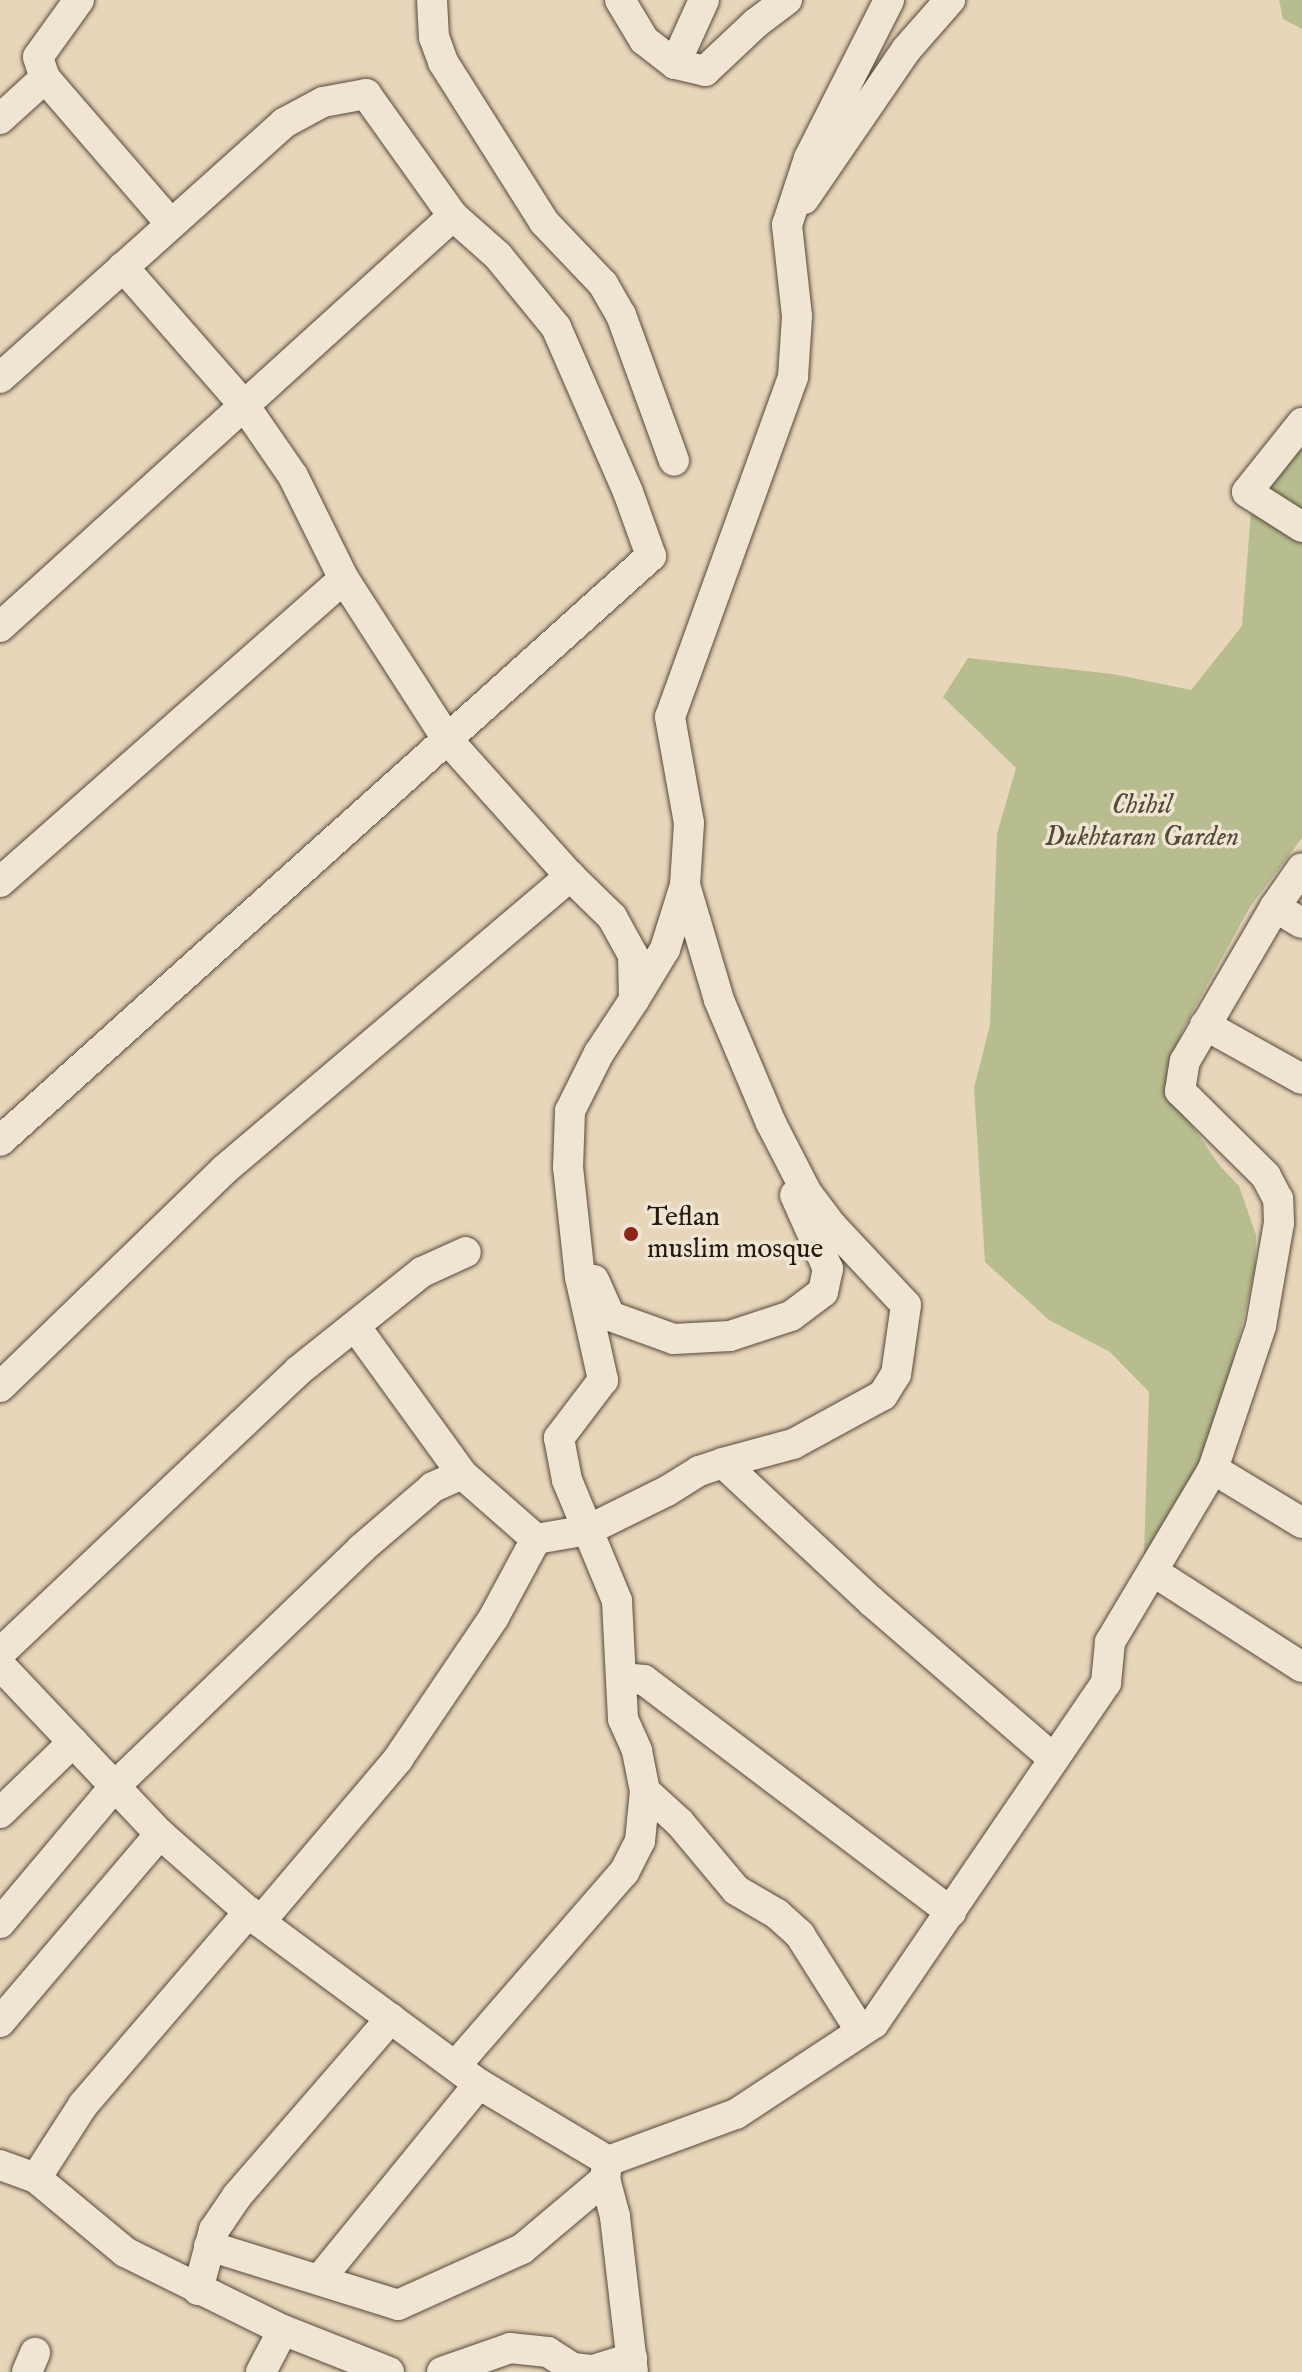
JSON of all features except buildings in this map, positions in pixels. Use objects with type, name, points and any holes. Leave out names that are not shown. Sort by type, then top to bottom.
[{"type":"street","points":[[79,0],[38,57],[45,78],[171,224]]},
{"type":"street","points":[[432,0],[434,37],[443,62],[544,222],[603,284],[621,315],[674,461]]},
{"type":"street","points":[[620,0],[644,40],[675,64],[705,71],[756,23],[787,0]]},
{"type":"street","points":[[675,64],[704,0]]},
{"type":"street","points":[[319,2280],[468,2074],[624,1872],[640,1841],[645,1791],[637,1751],[623,1719],[617,1601],[567,1480],[559,1438],[603,1380],[580,1277],[568,1167],[570,1111],[599,1053],[665,949],[685,885],[689,823],[670,717],[793,377],[797,316],[787,225],[809,158],[889,0]]},
{"type":"street","points":[[794,203],[807,198],[906,50],[950,0]]},
{"type":"street","points":[[0,119],[45,78]]},
{"type":"street","points":[[0,378],[284,123],[323,102],[366,94],[453,216],[498,256],[556,327],[628,492],[651,556],[0,1141]]},
{"type":"street","points":[[2,620],[453,216]]},
{"type":"street","points":[[123,267],[244,405],[293,476],[344,579],[447,739],[570,876],[612,917],[633,955],[634,1000]]},
{"type":"street","points":[[1302,423],[1247,492],[1302,527]]},
{"type":"street","points":[[0,882],[344,579]]},
{"type":"street","points":[[209,2246],[398,2305],[522,2249],[606,2170],[736,2114],[874,2023],[1106,1683],[1110,1642],[1213,1469],[1290,1228],[1266,1176],[1180,1091],[1185,1061],[1275,907],[1302,868]]},
{"type":"street","points":[[0,1387],[225,1169],[570,876]]},
{"type":"street","points":[[536,1539],[588,1530],[667,1491],[699,1471],[793,1444],[883,1395],[896,1374],[906,1305],[832,1226],[807,1193],[771,1123],[719,1000],[685,885]]},
{"type":"street","points":[[1275,907],[1302,923]]},
{"type":"street","points":[[1205,1025],[1302,1079]]},
{"type":"street","points":[[580,1277],[592,1275],[610,1316],[674,1339],[730,1336],[791,1316],[823,1292],[828,1269],[784,1169],[771,1123]]},
{"type":"street","points":[[0,1653],[298,1371],[422,1272],[466,1252]]},
{"type":"street","points":[[355,1326],[462,1474],[536,1539]]},
{"type":"street","points":[[723,1463],[872,1602],[1054,1759]]},
{"type":"street","points":[[1213,1469],[1302,1523]]},
{"type":"street","points":[[0,1923],[115,1786],[361,1549],[433,1487],[462,1474]]},
{"type":"street","points":[[36,2178],[83,2105],[398,1759],[494,1617],[536,1539]]},
{"type":"street","points":[[1154,1572],[1302,1667]]},
{"type":"street","points":[[0,1665],[160,1834],[255,1917],[468,2074],[606,2170],[615,2217],[632,2365],[593,2370],[573,2368],[548,2352],[510,2348],[442,2372]]},
{"type":"street","points":[[622,1678],[644,1680],[951,1912]]},
{"type":"street","points":[[0,1813],[73,1742]]},
{"type":"street","points":[[645,1791],[680,1823],[736,1890],[777,1914],[800,1935],[860,2030]]},
{"type":"street","points":[[0,2022],[160,1834]]},
{"type":"street","points":[[198,2290],[214,2230],[237,2196],[391,2018]]},
{"type":"street","points":[[0,2165],[36,2178],[125,2252],[283,2330],[389,2372]]},
{"type":"street","points":[[261,2372],[283,2330]]},
{"type":"green space","points":[[1279,0],[1302,0],[1302,29],[1283,19]]},
{"type":"green space","name":"Chihil Dukhtaran Garden","points":[[1302,428],[1302,838],[1250,907],[1184,1027],[1167,1070],[1170,1094],[1220,1166],[1239,1186],[1256,1235],[1255,1270],[1214,1440],[1144,1556],[1149,1392],[1110,1352],[1049,1320],[985,1262],[974,1088],[990,1025],[997,834],[1016,768],[943,697],[968,658],[1113,674],[1191,690],[1242,626],[1252,498]]},
{"type":"place","name":"Teflan muslim mosque","points":[[631,1234]]}]
